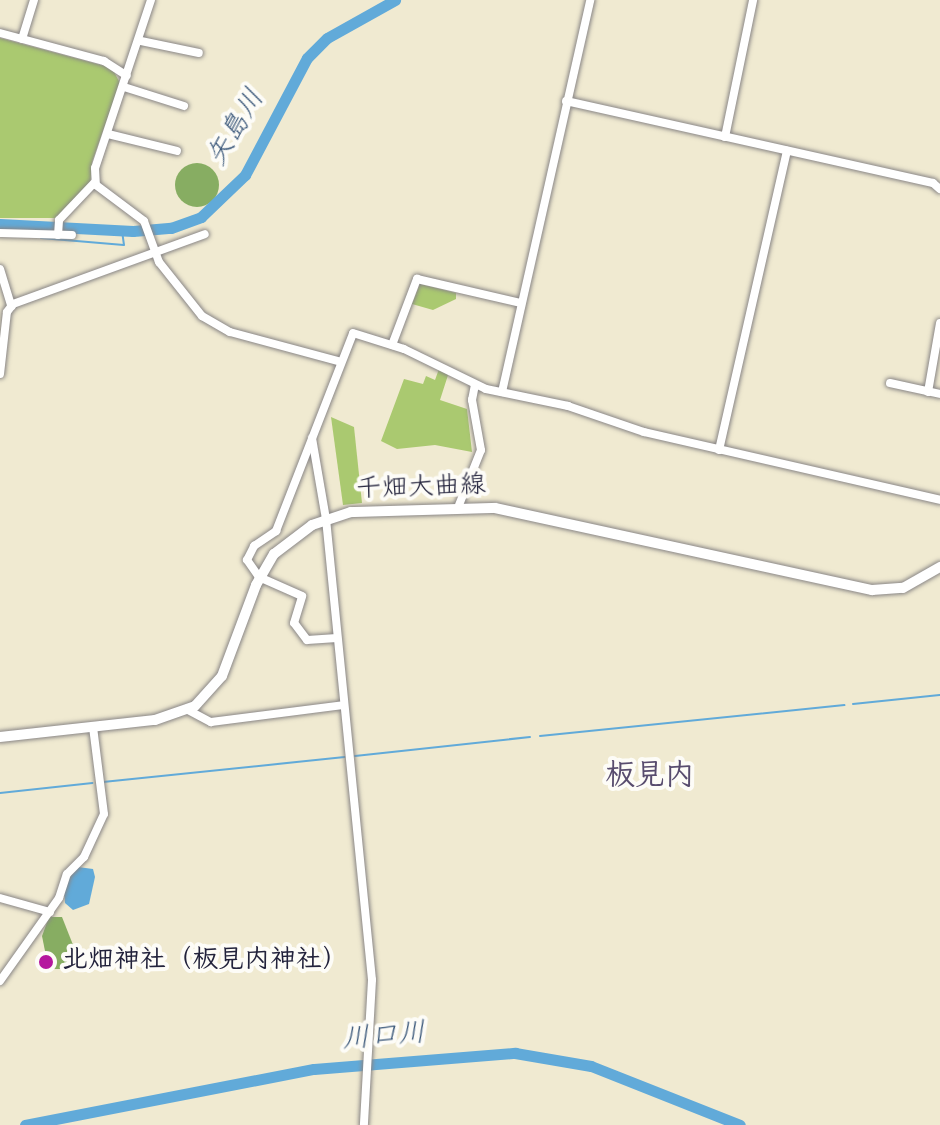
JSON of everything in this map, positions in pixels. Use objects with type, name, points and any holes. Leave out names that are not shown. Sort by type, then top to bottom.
[{"type":"main road","name":"千畑大曲線","points":[[188,710],[222,676],[259,577],[282,545],[326,519],[371,508],[459,505],[495,508],[872,590],[903,588],[940,568]]},
{"type":"main road","points":[[0,737],[93,727],[188,710]]},
{"type":"street","points":[[22,39],[34,0]]},
{"type":"street","points":[[58,235],[58,222],[95,182],[108,134],[141,41],[151,0]]},
{"type":"street","points":[[502,392],[590,0]]},
{"type":"street","points":[[725,137],[753,0]]},
{"type":"street","points":[[0,33],[104,61],[127,76]]},
{"type":"street","points":[[141,41],[199,53]]},
{"type":"street","points":[[124,87],[184,106]]},
{"type":"street","points":[[566,101],[933,183],[940,189]]},
{"type":"street","points":[[108,134],[177,151]]},
{"type":"street","points":[[719,450],[787,151]]},
{"type":"street","points":[[95,182],[100,190],[136,211],[148,227],[156,255],[197,313],[218,327],[341,362]]},
{"type":"street","points":[[0,233],[72,235]]},
{"type":"street","points":[[11,306],[156,255],[205,234]]},
{"type":"street","points":[[0,269],[11,306],[0,374]]},
{"type":"street","points":[[392,345],[417,279],[521,303]]},
{"type":"street","points":[[928,392],[940,323]]},
{"type":"street","points":[[337,638],[307,640],[294,623],[302,596],[259,577],[249,566],[249,553],[276,531],[353,333],[454,370],[475,385],[719,450],[940,500]]},
{"type":"street","points":[[890,383],[940,394]]},
{"type":"street","points":[[459,505],[481,450],[472,400],[475,385]]},
{"type":"street","points":[[312,438],[326,519],[372,980],[372,1034],[364,1125]]},
{"type":"street","points":[[188,710],[211,722],[343,705]]},
{"type":"street","points":[[0,981],[4,965],[50,912],[104,814],[93,727]]},
{"type":"street","points":[[0,898],[50,912]]},
{"type":"green space","points":[[0,38],[112,68],[120,83],[92,162],[90,185],[58,218],[0,218]]},
{"type":"green space","points":[[197,163],[212,170],[219,185],[212,200],[197,207],[182,200],[175,185],[182,170]]},
{"type":"green space","points":[[420,284],[456,293],[456,299],[433,310],[412,304]]},
{"type":"green space","points":[[439,369],[449,372],[440,400],[467,409],[472,452],[435,445],[397,449],[381,441],[404,379],[423,384],[426,376],[435,380]]},
{"type":"green space","points":[[331,417],[354,427],[362,503],[343,505]]},
{"type":"green space","points":[[49,917],[62,917],[77,955],[66,969],[54,969],[45,951],[42,936]]},
{"type":"water","points":[[78,867],[93,869],[95,877],[89,904],[73,910],[65,903],[64,891],[71,870]]},
{"type":"waterway","name":"矢島川","points":[[0,224],[133,231],[171,228],[201,217],[245,175],[307,58],[327,38],[395,0]]},
{"type":"waterway","points":[[41,238],[124,245],[122,231]]},
{"type":"waterway","points":[[853,704],[940,695]]},
{"type":"waterway","points":[[540,736],[844,705]]},
{"type":"waterway","points":[[355,756],[530,737]]},
{"type":"waterway","points":[[103,782],[345,757]]},
{"type":"waterway","points":[[0,793],[92,783]]},
{"type":"waterway","name":"川口川","points":[[25,1125],[314,1069],[515,1053],[591,1066],[740,1125]]},
{"type":"place","name":"北畑神社（板見内神社）","points":[[46,962]]},
{"type":"district","name":"板見内","points":[[650,779]]}]
